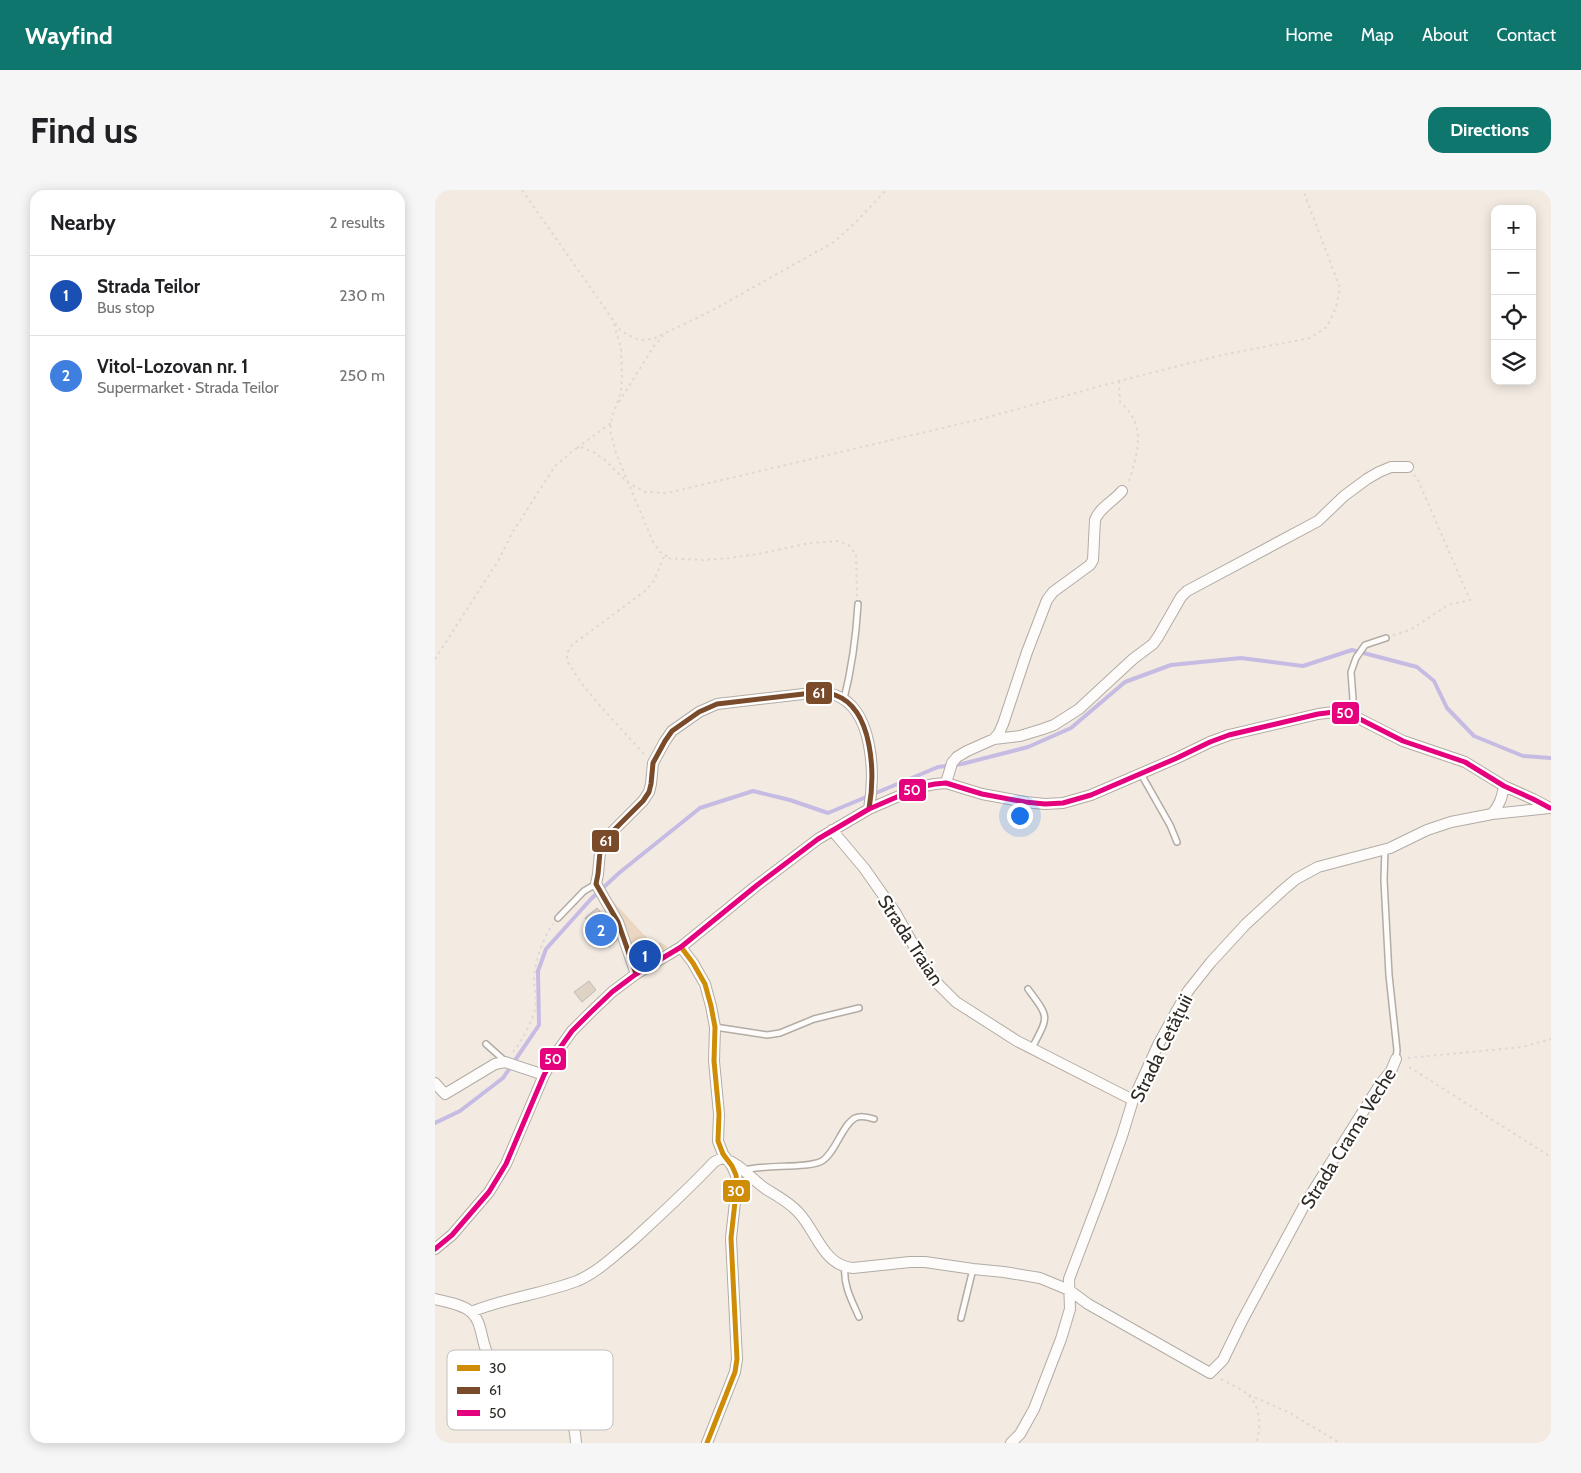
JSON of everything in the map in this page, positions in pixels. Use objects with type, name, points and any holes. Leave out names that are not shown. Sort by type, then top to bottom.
[{"type":"street","points":[[435,1249],[452,1235],[489,1192],[506,1164],[544,1075],[557,1052],[572,1031],[612,992],[636,974],[681,947],[785,863],[871,800],[935,784],[949,773],[957,757],[967,751],[994,739],[1032,733],[1066,718],[1079,709],[1133,659],[1153,644],[1187,590],[1318,520],[1344,496],[1367,479],[1391,467],[1409,467]]},
{"type":"street","points":[[994,739],[1003,724],[1047,600],[1053,592],[1093,560],[1097,514],[1116,499],[1122,491]]},
{"type":"street","points":[[636,974],[619,922],[596,884],[600,852],[611,833],[643,801],[649,792],[653,763],[672,731],[699,712],[717,704],[825,692],[835,694],[844,699],[852,708],[867,733],[872,761],[871,800]]},
{"type":"street","points":[[949,773],[982,794],[1025,802],[1063,803],[1091,795],[1229,735],[1334,712],[1348,714],[1403,742],[1465,762],[1504,786],[1498,808],[1492,814]]},
{"type":"street","name":"Strada Cetățuii","points":[[1011,1443],[1020,1434],[1034,1409],[1061,1340],[1070,1310],[1069,1279],[1072,1269],[1109,1174],[1133,1100],[1158,1046],[1188,991],[1226,944],[1245,924],[1296,879],[1317,867],[1385,849],[1427,830],[1451,822],[1492,814],[1550,808],[1504,786]]},
{"type":"street","name":"Strada Traian","points":[[832,830],[864,868],[895,912],[924,964],[937,983],[956,1002],[1017,1041],[1133,1100]]},
{"type":"street","points":[[681,947],[705,984],[715,1027],[714,1061],[719,1114],[718,1141],[721,1150],[736,1175],[737,1184],[731,1238],[737,1360],[707,1443]]},
{"type":"street","name":"Strada Crama Veche","points":[[1210,1373],[1223,1360],[1305,1204],[1381,1083],[1391,1071],[1396,1060]]},
{"type":"street","points":[[435,1082],[440,1094],[495,1064],[505,1062],[544,1075]]},
{"type":"street","points":[[471,1312],[578,1280],[590,1273],[606,1263],[663,1213],[714,1162],[722,1158],[744,1170],[755,1181],[781,1198],[799,1213],[828,1255],[837,1264],[845,1268],[925,1262],[1040,1278],[1069,1290],[1088,1304],[1210,1373]]},
{"type":"street","points":[[435,1299],[460,1306],[471,1312],[478,1322],[485,1350]]},
{"type":"street","points":[[574,1430],[576,1443]]},
{"type":"lane","points":[[844,699],[856,637],[857,604]]},
{"type":"lane","points":[[1348,714],[1353,699],[1351,672],[1355,658],[1365,645],[1386,638]]},
{"type":"lane","points":[[1141,774],[1170,825],[1177,842]]},
{"type":"lane","name":"Strada Crama Veche","points":[[1385,849],[1384,880],[1389,975],[1397,1050],[1396,1060]]},
{"type":"lane","points":[[558,918],[584,891],[596,884]]},
{"type":"lane","points":[[1029,989],[1044,1010],[1045,1016],[1045,1024],[1032,1048]]},
{"type":"lane","points":[[715,1027],[767,1035],[780,1033],[814,1020],[859,1008]]},
{"type":"lane","points":[[486,1044],[505,1062]]},
{"type":"lane","points":[[744,1170],[754,1167],[820,1162],[826,1157],[855,1117],[864,1116],[874,1119]]},
{"type":"lane","points":[[845,1268],[844,1278],[846,1286],[859,1317]]},
{"type":"lane","points":[[961,1318],[973,1269]]},
{"type":"path","points":[[522,190],[613,322],[623,332],[639,340],[653,339],[711,311],[834,242],[886,190]]},
{"type":"path","points":[[575,449],[581,447],[595,453],[605,460],[627,482],[645,492],[667,493],[985,418],[1223,355],[1309,338],[1327,327],[1336,307],[1340,288],[1303,190]]},
{"type":"path","points":[[613,322],[621,348],[622,377],[621,392],[613,412],[610,430],[627,482],[653,542],[660,552],[669,558]]},
{"type":"path","points":[[613,412],[649,353],[664,334]]},
{"type":"path","points":[[1119,381],[1120,402],[1129,410],[1137,426],[1139,447],[1129,480],[1122,491]]},
{"type":"path","points":[[435,659],[498,561],[513,533],[555,466],[611,423]]},
{"type":"path","points":[[1386,638],[1410,630],[1448,605],[1470,600],[1418,480],[1409,467]]},
{"type":"path","points":[[653,763],[601,708],[582,684],[567,661],[567,653],[572,645],[645,591],[660,570],[663,558],[705,560],[729,558],[810,543],[839,541],[851,546],[856,555],[857,604]]},
{"type":"path","points":[[505,1062],[515,1051],[526,1032],[536,1004],[534,981],[541,946],[548,931],[558,918]]},
{"type":"path","points":[[1396,1060],[1522,1047],[1551,1039]]},
{"type":"path","points":[[1409,1067],[1551,1157]]},
{"type":"path","points":[[1210,1373],[1249,1395],[1289,1412],[1340,1443]]},
{"type":"path","points":[[1249,1395],[1258,1411],[1260,1423],[1256,1443]]},
{"type":"shaded area","points":[[612,900],[644,935],[657,946],[660,942],[668,947],[640,964],[625,925]]},
{"type":"building","points":[[597,908],[607,920],[603,924],[617,940],[609,947],[585,918]]},
{"type":"building","points":[[589,981],[596,990],[582,1002],[574,992]]},
{"type":"waterway","points":[[435,1123],[460,1111],[503,1078],[539,1025],[538,971],[546,949],[591,899],[619,873],[700,808],[753,791],[790,800],[828,813],[938,767],[962,764],[1028,747],[1071,728],[1125,682],[1171,665],[1241,658],[1303,666],[1352,650],[1417,667],[1434,681],[1447,708],[1474,736],[1523,756],[1551,758]]},
{"type":"transit line","name":"61","points":[[636,974],[618,922],[596,884],[600,852],[611,833],[643,801],[649,792],[653,763],[672,731],[699,712],[717,704],[812,693],[835,695],[848,703],[858,714],[869,744],[872,779],[869,809]]},
{"type":"transit line","name":"50","points":[[435,1249],[452,1235],[489,1192],[506,1164],[544,1075],[557,1052],[572,1031],[612,992],[636,974],[681,947],[818,839],[869,809],[920,787],[946,783],[982,794],[1025,802],[1063,803],[1091,795],[1229,735],[1334,712],[1348,713],[1403,741],[1465,762],[1504,786],[1550,808]]},
{"type":"transit line","name":"30","points":[[681,947],[705,984],[711,1006],[715,1027],[714,1061],[719,1114],[718,1141],[723,1154],[736,1175],[737,1184],[731,1238],[737,1359],[735,1372],[707,1443]]},
{"type":"place","name":"Vitol-Lozovan nr. 1","points":[[601,930]]},
{"type":"place","name":"Strada Teilor","points":[[645,956]]}]
